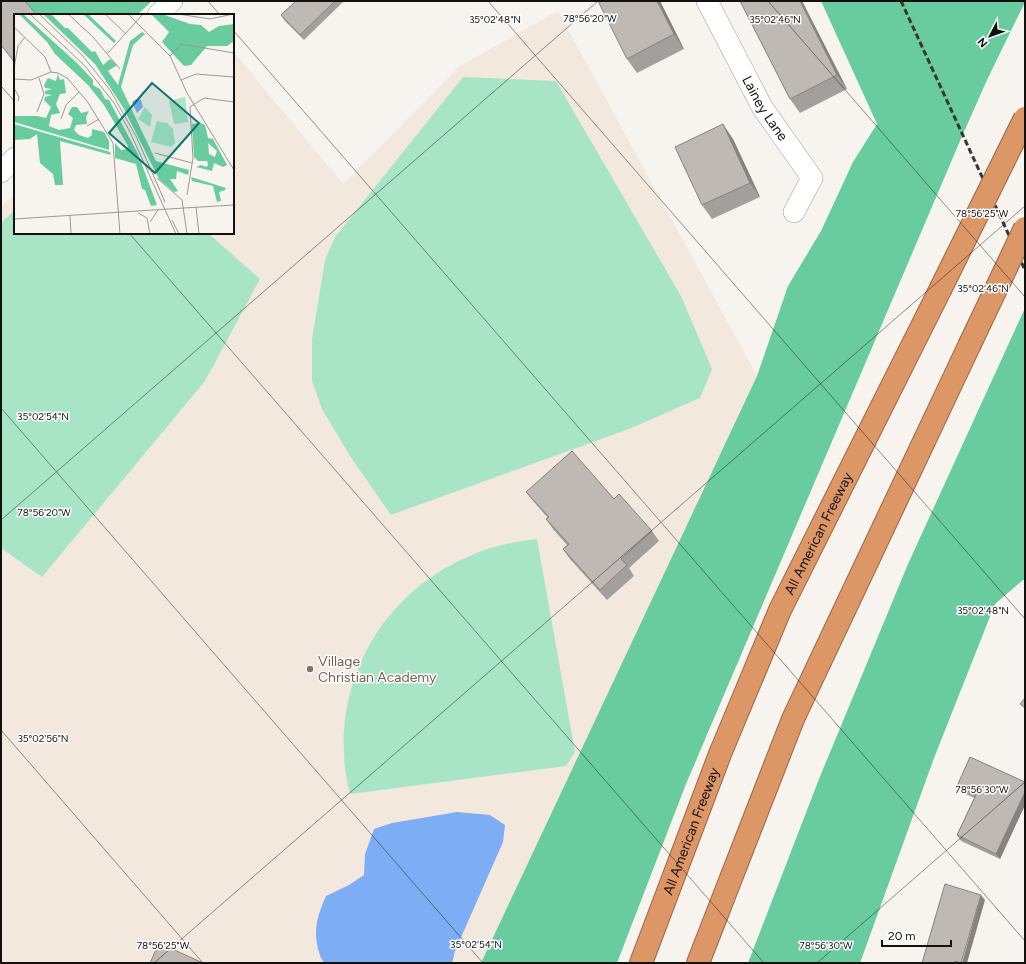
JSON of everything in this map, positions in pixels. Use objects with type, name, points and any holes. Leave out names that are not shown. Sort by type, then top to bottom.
[{"type":"highway","name":"All American Freeway","points":[[641,963],[717,761],[780,610],[1025,118]]},
{"type":"highway","points":[[698,963],[793,719],[1025,228]]},
{"type":"street","points":[[159,14],[172,1]]},
{"type":"street","name":"Lainey Lane","points":[[707,1],[762,107],[812,178],[794,212]]},
{"type":"street","points":[[1,172],[14,159]]},
{"type":"shaded area","name":"Village Christian Academy","points":[[558,11],[757,376],[481,963],[1,963],[1,207],[14,195],[14,234],[234,234],[234,52],[343,184],[460,66]]},
{"type":"green space","points":[[1,1],[152,1],[138,14],[14,14]]},
{"type":"green space","points":[[821,1],[1025,2],[987,80],[963,134],[686,784],[617,963],[481,963],[757,376],[788,286],[821,231],[853,162],[877,124]]},
{"type":"green space","points":[[463,77],[556,81],[681,296],[712,369],[700,398],[629,429],[391,515],[352,459],[322,409],[312,381],[312,339],[325,260],[335,237]]},
{"type":"green space","points":[[14,211],[14,234],[209,234],[260,279],[205,381],[42,577],[1,548],[1,223]]},
{"type":"green space","points":[[1025,308],[1025,580],[1023,580],[995,604],[934,758],[860,963],[748,963],[819,779],[908,564]]},
{"type":"green space","points":[[537,539],[575,752],[566,766],[350,794],[344,757],[345,721],[352,686],[365,653],[384,623],[408,596],[437,573],[470,556],[494,547]]},
{"type":"water","points":[[457,812],[490,815],[505,825],[503,842],[455,951],[452,963],[325,963],[322,960],[318,949],[316,935],[317,922],[321,909],[326,896],[349,885],[364,875],[365,854],[374,829],[392,823]]},
{"type":"building","points":[[1,1],[25,1],[36,14],[14,14],[14,62],[1,45]]},
{"type":"building","points":[[296,1],[335,1],[300,35],[281,15]]},
{"type":"building","points":[[598,1],[657,1],[674,34],[627,59]]},
{"type":"building","points":[[740,1],[800,1],[837,75],[790,99]]},
{"type":"building","points":[[723,124],[750,183],[702,205],[675,147]]},
{"type":"building","points":[[572,451],[614,499],[619,494],[652,531],[621,559],[627,565],[600,590],[563,549],[569,544],[546,519],[549,517],[526,492]]},
{"type":"building","points":[[1025,698],[1025,708],[1020,704]]},
{"type":"building","points":[[970,757],[1025,782],[1025,792],[996,854],[957,835],[976,795],[957,786]]},
{"type":"building","points":[[945,884],[981,895],[961,963],[955,961],[954,963],[922,963]]},
{"type":"building","points":[[159,943],[203,963],[150,963]]},
{"type":"railway","points":[[901,1],[1025,270]]},
{"type":"place","name":"Village Christian Academy","points":[[310,669]]}]
